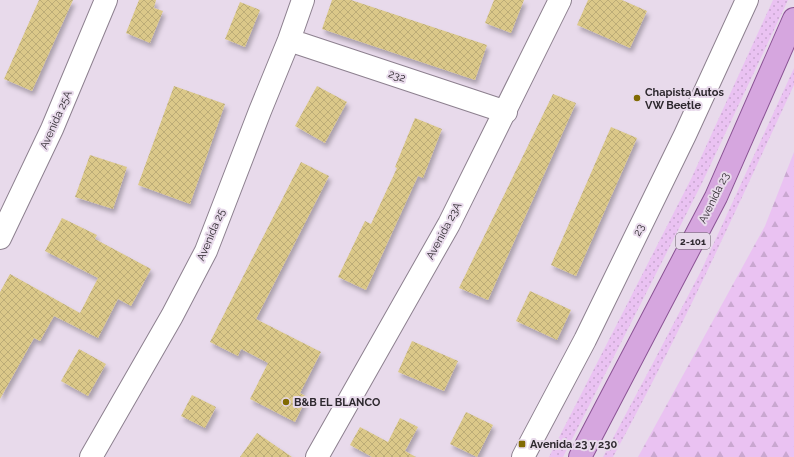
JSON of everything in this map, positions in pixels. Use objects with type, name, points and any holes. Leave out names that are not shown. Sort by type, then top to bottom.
[{"type":"main road","name":"Avenida 23","points":[[580,457],[716,197],[794,19]]},
{"type":"street","name":"Avenida 25A","points":[[0,238],[52,130],[106,0]]},
{"type":"street","name":"Avenida 25","points":[[91,457],[172,316],[206,251],[289,40],[303,0]]},
{"type":"street","name":"Avenida 23A","points":[[317,457],[449,224],[506,112],[560,0]]},
{"type":"street","name":"23","points":[[523,457],[585,340],[684,139],[746,0]]},
{"type":"street","name":"232","points":[[289,40],[506,112]]},
{"type":"green space","points":[[773,0],[788,0],[702,183],[563,457],[549,457],[691,179]]},
{"type":"green space","points":[[794,68],[794,85],[684,319],[613,457],[603,457],[702,269]]},
{"type":"green space","points":[[794,152],[794,457],[638,457],[765,226]]},
{"type":"building","points":[[39,0],[73,0],[32,91],[4,79]]},
{"type":"building","points":[[139,0],[156,0],[154,8],[163,11],[150,43],[126,33]]},
{"type":"building","points":[[332,0],[351,0],[487,45],[475,80],[322,29]]},
{"type":"building","points":[[494,0],[524,0],[511,33],[485,23]]},
{"type":"building","points":[[588,0],[622,0],[647,11],[630,48],[577,25]]},
{"type":"building","points":[[240,2],[260,10],[245,47],[225,39]]},
{"type":"building","points":[[174,86],[225,104],[190,204],[138,185]]},
{"type":"building","points":[[317,86],[347,102],[325,143],[295,126]]},
{"type":"building","points":[[553,94],[576,103],[488,300],[459,288]]},
{"type":"building","points":[[415,118],[442,129],[423,178],[418,176],[366,290],[338,277],[365,221],[371,224],[397,168],[395,167]]},
{"type":"building","points":[[611,127],[637,138],[576,276],[551,265]]},
{"type":"building","points":[[90,155],[127,167],[113,209],[75,197]]},
{"type":"building","points":[[301,162],[329,176],[256,319],[321,352],[300,393],[307,397],[295,422],[250,399],[268,363],[241,349],[238,356],[210,342]]},
{"type":"building","points":[[62,218],[97,235],[95,239],[151,269],[131,306],[118,299],[98,338],[54,316],[40,341],[34,338],[0,399],[0,292],[10,274],[80,313],[98,278],[45,251]]},
{"type":"building","points":[[530,291],[571,310],[557,340],[516,321]]},
{"type":"building","points":[[412,341],[458,361],[444,391],[398,372]]},
{"type":"building","points":[[79,349],[106,364],[88,396],[61,381]]},
{"type":"building","points":[[192,395],[216,407],[205,428],[181,416]]},
{"type":"building","points":[[466,412],[493,425],[477,457],[450,444]]},
{"type":"building","points":[[400,418],[418,427],[405,451],[416,457],[372,457],[350,445],[360,427],[388,442]]},
{"type":"building","points":[[257,433],[292,457],[240,457]]},
{"type":"place","name":"Chapista Autos VW Beetle","points":[[637,98]]},
{"type":"place","name":"B&B EL BLANCO","points":[[286,402]]},
{"type":"place","name":"Avenida 23 y 230","points":[[522,444]]}]
